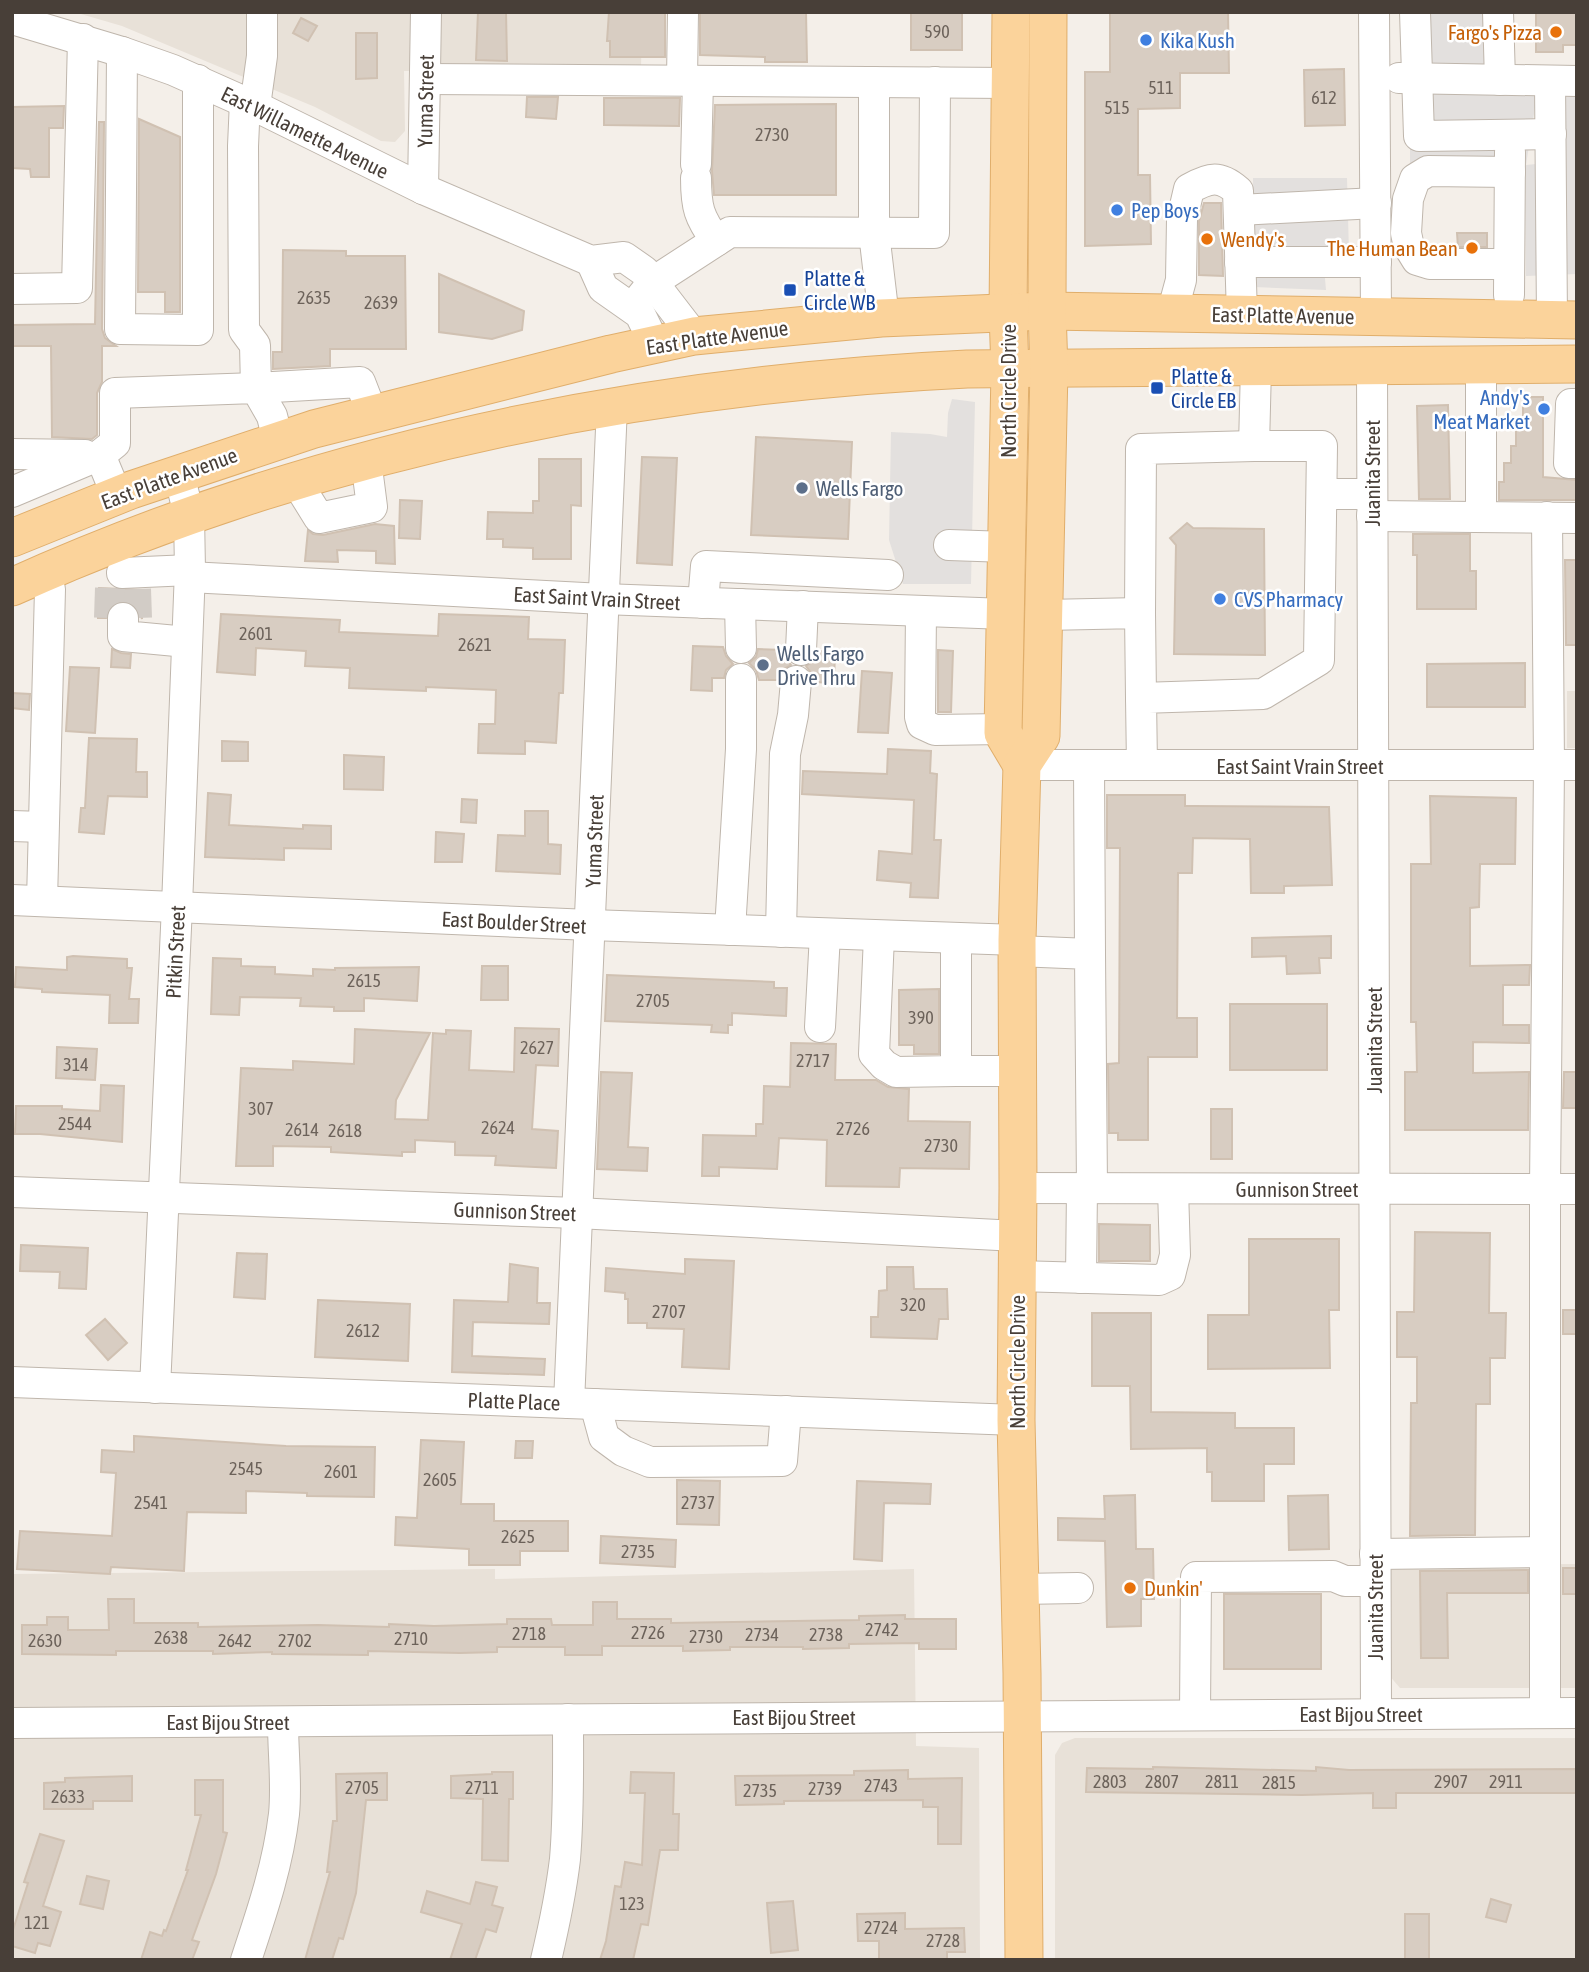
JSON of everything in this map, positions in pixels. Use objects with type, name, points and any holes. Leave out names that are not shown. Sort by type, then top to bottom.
[{"type":"main road","name":"North Circle Drive","points":[[1010,12],[1010,370],[1003,733],[1022,765]]},
{"type":"main road","name":"North Circle Drive","points":[[1024,1960],[1023,1715],[1016,1420],[1017,945],[1022,765],[1041,736],[1049,369],[1048,12]]},
{"type":"main road","name":"East Platte Avenue","points":[[12,538],[117,496],[278,440],[372,413],[694,336],[884,318],[1047,311],[1565,320]]},
{"type":"main road","name":"East Platte Avenue","points":[[27,580],[121,595],[188,515],[366,460],[476,433],[612,406],[726,389],[899,372],[1577,364]]},
{"type":"street","points":[[262,12],[262,56],[243,146],[244,330],[255,345],[256,388],[272,416],[278,440]]},
{"type":"street","name":"Yuma Street","points":[[423,189],[426,12]]},
{"type":"street","points":[[683,12],[690,81],[696,204],[701,219],[716,241]]},
{"type":"street","points":[[1374,12],[1376,316]]},
{"type":"street","points":[[1415,12],[1419,136],[1551,134]]},
{"type":"street","points":[[1498,12],[1500,80]]},
{"type":"street","name":"East Willamette Avenue","points":[[12,19],[122,52],[198,80],[423,189],[591,261],[624,257],[644,271],[694,336]]},
{"type":"street","points":[[12,289],[77,288],[83,40]]},
{"type":"street","points":[[122,52],[120,329],[198,330],[198,80]]},
{"type":"street","points":[[1374,78],[1564,81],[1551,134],[1565,320]]},
{"type":"street","points":[[425,79],[1010,83]]},
{"type":"street","points":[[874,82],[874,233],[884,318]]},
{"type":"street","points":[[633,307],[653,282],[730,232],[934,233],[934,82]]},
{"type":"street","points":[[1509,296],[1510,135]]},
{"type":"street","points":[[1172,313],[1181,280],[1182,219],[1189,189],[1205,180],[1226,180],[1238,191],[1241,314]]},
{"type":"street","points":[[1509,264],[1430,264],[1417,260],[1409,247],[1406,233],[1410,193],[1425,186],[1510,180]]},
{"type":"street","points":[[1239,211],[1376,203]]},
{"type":"street","points":[[591,261],[603,288],[633,307],[644,320],[655,345]]},
{"type":"street","points":[[1240,262],[1376,262]]},
{"type":"street","points":[[1481,365],[1481,517]]},
{"type":"street","name":"Juanita Street","points":[[1372,366],[1376,1714]]},
{"type":"street","points":[[1254,446],[1256,367]]},
{"type":"street","points":[[12,492],[100,455],[116,443],[115,393],[360,382],[372,413]]},
{"type":"street","points":[[1577,404],[1571,404],[1569,463],[1577,463]]},
{"type":"street","name":"Yuma Street","points":[[612,406],[577,1213],[582,1403],[604,1437],[623,1451],[650,1462],[782,1461],[786,1411]]},
{"type":"street","points":[[1141,698],[1263,694],[1319,660],[1322,446],[1141,449],[1140,613],[1141,698],[1142,765]]},
{"type":"street","points":[[12,454],[100,455]]},
{"type":"street","points":[[100,455],[117,496]]},
{"type":"street","name":"Pitkin Street","points":[[155,1388],[189,573],[188,515],[179,474]]},
{"type":"street","points":[[1322,494],[1372,505],[1481,517],[1577,518]]},
{"type":"street","points":[[1545,1713],[1545,1189],[1563,765],[1547,517]]},
{"type":"street","points":[[948,545],[1007,548]]},
{"type":"street","points":[[703,603],[706,566],[888,575]]},
{"type":"street","name":"East Saint Vrain Street","points":[[121,595],[189,573],[603,598],[1006,614]]},
{"type":"street","points":[[27,580],[50,589],[42,901]]},
{"type":"street","points":[[121,595],[123,636],[187,642]]},
{"type":"street","points":[[740,604],[741,648]]},
{"type":"street","points":[[801,650],[803,606]]},
{"type":"street","points":[[921,611],[922,724],[935,730],[1003,729]]},
{"type":"street","points":[[1045,615],[1140,613]]},
{"type":"street","points":[[730,930],[741,749],[741,679]]},
{"type":"street","points":[[781,932],[785,754],[796,681]]},
{"type":"street","name":"East Saint Vrain Street","points":[[1022,765],[1563,765]]},
{"type":"street","points":[[1081,1278],[1087,1188],[1089,765]]},
{"type":"street","points":[[12,826],[44,827]]},
{"type":"street","name":"East Boulder Street","points":[[12,900],[956,938],[1090,954]]},
{"type":"street","points":[[820,1027],[825,934]]},
{"type":"street","points":[[879,936],[874,1054],[884,1065],[896,1072],[1018,1071]]},
{"type":"street","points":[[956,938],[956,1071]]},
{"type":"street","name":"Gunnison Street","points":[[1018,1188],[1577,1189]]},
{"type":"street","points":[[1017,1276],[1159,1280],[1170,1275],[1174,1255],[1173,1189]]},
{"type":"street","name":"Gunnison Street","points":[[12,1192],[577,1213],[1017,1236]]},
{"type":"street","name":"Platte Place","points":[[12,1382],[1016,1420]]},
{"type":"street","points":[[1195,1715],[1196,1577],[1333,1576],[1345,1581],[1375,1567],[1545,1552]]},
{"type":"street","points":[[1020,1589],[1078,1588]]},
{"type":"street","name":"East Bijou Street","points":[[12,1723],[1577,1713]]},
{"type":"street","points":[[547,1960],[560,1897],[566,1849],[568,1719]]},
{"type":"street","points":[[246,1960],[273,1875],[280,1842],[284,1812],[283,1723]]},
{"type":"shaded area","points":[[74,12],[642,12],[641,69],[404,71],[405,131],[395,142],[381,141],[315,107],[122,26]]},
{"type":"shaded area","points":[[1425,12],[1486,12],[1484,92],[1538,88],[1526,165],[1566,161],[1562,92],[1577,92],[1577,274],[1526,276],[1525,165],[1410,164]]},
{"type":"shaded area","points":[[1253,178],[1347,178],[1349,254],[1323,255],[1326,290],[1254,287]]},
{"type":"shaded area","points":[[952,399],[975,402],[971,584],[903,584],[889,540],[891,432],[947,437],[948,413]]},
{"type":"shaded area","points":[[1567,691],[1577,691],[1577,748],[1567,748]]},
{"type":"shaded area","points":[[1577,1564],[1577,1688],[1400,1688],[1388,1674],[1390,1565]]},
{"type":"shaded area","points":[[495,1569],[495,1579],[914,1569],[916,1746],[979,1748],[980,1960],[12,1960],[12,1574]]},
{"type":"shaded area","points":[[1075,1738],[1577,1738],[1577,1960],[1055,1960],[1055,1755],[1062,1743]]},
{"type":"building","points":[[478,12],[506,12],[507,61],[476,60]]},
{"type":"building","points":[[609,12],[665,12],[665,57],[610,57],[610,41],[607,41]]},
{"type":"building","points":[[700,12],[806,12],[807,62],[765,62],[765,57],[700,55]]},
{"type":"building","points":[[911,12],[962,12],[962,50],[911,50]]},
{"type":"building","points":[[1110,12],[1228,12],[1229,73],[1180,73],[1180,108],[1138,109],[1138,175],[1150,175],[1151,244],[1085,246],[1085,72],[1110,72]]},
{"type":"building","name":"Fargo's Pizza","points":[[1536,12],[1577,12],[1577,45],[1563,45],[1563,52],[1536,52]]},
{"type":"building","points":[[301,18],[317,26],[308,41],[293,33]]},
{"type":"building","points":[[356,33],[377,33],[377,78],[356,79]]},
{"type":"building","points":[[1344,69],[1345,125],[1305,126],[1304,70]]},
{"type":"building","points":[[527,97],[558,97],[556,119],[526,117]]},
{"type":"building","points":[[604,98],[680,98],[679,126],[604,125]]},
{"type":"building","points":[[836,104],[836,195],[714,195],[712,171],[715,105]]},
{"type":"building","points":[[64,106],[63,128],[49,128],[49,177],[31,177],[30,169],[12,168],[12,107]]},
{"type":"building","points":[[139,119],[180,137],[180,312],[165,312],[165,292],[138,292]]},
{"type":"building","points":[[99,122],[104,122],[102,329],[105,338],[116,346],[102,346],[102,382],[97,393],[97,435],[92,439],[52,437],[51,346],[12,346],[12,325],[95,324]]},
{"type":"building","name":"Wendy's","points":[[1204,203],[1221,203],[1223,276],[1199,275],[1199,221]]},
{"type":"building","points":[[1457,233],[1487,233],[1487,247],[1458,247]]},
{"type":"building","points":[[283,250],[346,251],[346,256],[405,256],[406,349],[330,349],[330,366],[273,369],[273,352],[282,352]]},
{"type":"building","points":[[439,274],[524,311],[522,330],[492,339],[439,332]]},
{"type":"building","points":[[1523,397],[1543,397],[1543,477],[1577,480],[1577,500],[1499,500],[1499,482],[1504,482],[1504,463],[1511,463],[1511,446],[1516,446],[1516,429],[1523,429]]},
{"type":"building","points":[[1448,405],[1450,499],[1419,499],[1417,406]]},
{"type":"building","name":"Wells Fargo","points":[[756,437],[852,442],[848,539],[751,535]]},
{"type":"building","points":[[642,457],[677,458],[672,565],[637,563]]},
{"type":"building","points":[[539,459],[581,459],[581,506],[571,505],[571,559],[533,559],[533,548],[503,547],[503,539],[487,539],[488,512],[533,513],[533,501],[539,501]]},
{"type":"building","points":[[400,500],[422,501],[420,539],[399,538]]},
{"type":"building","name":"CVS Pharmacy","points":[[1187,523],[1193,528],[1264,529],[1265,655],[1174,654],[1176,545],[1170,538]]},
{"type":"building","points":[[375,524],[394,526],[395,564],[376,563],[376,551],[337,550],[338,562],[305,561],[308,530],[313,534],[323,535]]},
{"type":"building","points":[[1413,534],[1470,534],[1470,571],[1476,571],[1476,609],[1417,609],[1417,555],[1413,555]]},
{"type":"building","points":[[1565,560],[1577,560],[1577,645],[1566,645]]},
{"type":"building","points":[[99,588],[142,590],[142,619],[132,603],[124,601],[114,603],[106,618],[98,618]]},
{"type":"building","points":[[221,614],[340,620],[339,632],[438,636],[439,614],[529,617],[528,639],[565,640],[563,693],[559,693],[556,743],[525,741],[525,754],[478,753],[479,724],[495,724],[496,690],[349,688],[350,668],[305,666],[306,651],[256,648],[255,675],[217,672]]},
{"type":"building","points":[[693,646],[723,647],[733,664],[726,670],[724,678],[712,678],[712,691],[691,690]]},
{"type":"building","points":[[112,649],[131,654],[130,668],[111,667]]},
{"type":"building","points":[[758,649],[784,650],[791,665],[782,670],[778,680],[759,680],[756,670],[749,663],[756,657]]},
{"type":"building","points":[[938,650],[953,651],[951,712],[938,712]]},
{"type":"building","points":[[818,651],[835,652],[834,683],[813,682],[806,666],[815,660]]},
{"type":"building","points":[[1525,663],[1525,707],[1427,707],[1427,664]]},
{"type":"building","points":[[70,667],[99,668],[95,733],[66,731]]},
{"type":"building","points":[[862,671],[892,673],[888,733],[858,732]]},
{"type":"building","points":[[12,693],[30,694],[29,710],[12,708]]},
{"type":"building","points":[[89,738],[137,739],[136,772],[147,772],[147,797],[108,796],[104,834],[79,832],[81,808],[85,808]]},
{"type":"building","points":[[222,741],[248,742],[248,761],[222,761]]},
{"type":"building","points":[[888,749],[931,751],[930,773],[937,774],[934,840],[941,840],[938,898],[910,897],[911,883],[877,880],[879,851],[912,854],[914,800],[802,794],[803,771],[887,774]]},
{"type":"building","points":[[344,755],[384,757],[383,790],[344,789]]},
{"type":"building","points":[[208,793],[231,795],[229,825],[303,829],[303,825],[331,826],[331,849],[284,848],[284,860],[205,857]]},
{"type":"building","points":[[1107,795],[1185,795],[1185,806],[1329,807],[1332,885],[1284,886],[1284,893],[1251,893],[1250,839],[1193,838],[1192,873],[1178,873],[1177,1018],[1197,1018],[1197,1057],[1148,1057],[1148,1140],[1118,1140],[1118,1133],[1109,1133],[1108,1064],[1119,1063],[1120,848],[1107,848]]},
{"type":"building","points":[[1430,796],[1516,798],[1515,864],[1480,864],[1479,907],[1470,908],[1470,966],[1530,965],[1529,985],[1503,985],[1503,1025],[1529,1025],[1529,1043],[1473,1042],[1473,1073],[1529,1072],[1528,1130],[1405,1130],[1405,1072],[1417,1072],[1416,1022],[1411,1022],[1411,864],[1431,864]]},
{"type":"building","points":[[462,799],[477,800],[476,823],[461,822]]},
{"type":"building","points":[[525,811],[548,811],[548,844],[561,845],[560,874],[496,871],[498,835],[525,836]]},
{"type":"building","points":[[436,832],[464,834],[462,862],[435,862]]},
{"type":"building","points":[[1331,936],[1331,958],[1319,958],[1320,973],[1287,974],[1286,956],[1252,957],[1252,938]]},
{"type":"building","points":[[67,957],[127,959],[127,968],[132,968],[129,999],[139,999],[138,1023],[109,1023],[110,995],[42,992],[42,989],[15,987],[16,967],[67,970]]},
{"type":"building","points":[[213,958],[241,959],[241,966],[275,967],[275,974],[313,976],[313,969],[419,967],[417,1001],[364,998],[364,1011],[334,1011],[334,1007],[300,1006],[301,998],[240,997],[239,1015],[211,1014]]},
{"type":"building","points":[[482,966],[508,966],[508,1000],[481,1000]]},
{"type":"building","points":[[607,975],[774,982],[774,988],[787,988],[786,1016],[732,1013],[732,1025],[728,1025],[728,1033],[711,1032],[712,1025],[605,1021]]},
{"type":"building","points":[[939,989],[939,1054],[914,1054],[914,1045],[899,1045],[899,990]]},
{"type":"building","points":[[1230,1004],[1327,1004],[1327,1070],[1230,1070]]},
{"type":"building","points":[[515,1028],[559,1029],[558,1066],[536,1065],[532,1129],[558,1131],[556,1168],[495,1165],[496,1156],[455,1155],[455,1142],[415,1140],[415,1152],[402,1152],[402,1156],[331,1152],[331,1147],[273,1146],[273,1166],[236,1166],[241,1068],[293,1070],[293,1061],[354,1064],[355,1029],[430,1033],[396,1100],[395,1119],[428,1120],[433,1033],[446,1034],[446,1030],[471,1031],[469,1070],[514,1072]]},
{"type":"building","points":[[791,1043],[836,1044],[835,1080],[876,1080],[888,1087],[909,1089],[908,1121],[970,1122],[969,1169],[900,1168],[899,1187],[826,1186],[827,1140],[779,1138],[777,1169],[719,1167],[719,1176],[702,1176],[703,1135],[756,1136],[756,1124],[763,1124],[764,1086],[790,1087]]},
{"type":"building","points":[[57,1047],[97,1049],[95,1080],[56,1078]]},
{"type":"building","points":[[601,1072],[632,1073],[628,1147],[648,1148],[647,1171],[597,1169]]},
{"type":"building","points":[[1564,1072],[1577,1072],[1577,1108],[1563,1108]]},
{"type":"building","points":[[101,1085],[124,1086],[122,1142],[15,1134],[16,1106],[62,1106],[62,1109],[100,1111]]},
{"type":"building","points":[[1211,1109],[1232,1109],[1232,1159],[1211,1159]]},
{"type":"building","points":[[1099,1224],[1150,1225],[1150,1261],[1099,1261]]},
{"type":"building","points":[[1415,1232],[1490,1233],[1489,1313],[1506,1313],[1505,1358],[1490,1358],[1490,1404],[1476,1404],[1475,1535],[1410,1536],[1411,1403],[1417,1403],[1417,1357],[1397,1357],[1397,1312],[1414,1312]]},
{"type":"building","points":[[1249,1239],[1339,1239],[1339,1310],[1329,1310],[1330,1368],[1208,1369],[1208,1315],[1249,1315]]},
{"type":"building","points":[[21,1245],[88,1248],[86,1289],[59,1288],[60,1272],[20,1271]]},
{"type":"building","points":[[237,1253],[267,1254],[265,1299],[234,1297]]},
{"type":"building","points":[[685,1259],[734,1261],[729,1369],[682,1367],[684,1329],[647,1328],[647,1323],[628,1323],[628,1299],[625,1299],[625,1293],[605,1291],[606,1268],[685,1274]]},
{"type":"building","points":[[510,1264],[538,1268],[537,1303],[550,1303],[549,1324],[473,1322],[472,1356],[545,1359],[544,1375],[452,1372],[454,1300],[508,1302]]},
{"type":"building","points":[[887,1267],[913,1267],[914,1289],[947,1289],[948,1319],[939,1319],[937,1339],[871,1337],[871,1317],[878,1317],[879,1291],[887,1290]]},
{"type":"building","points":[[318,1300],[410,1304],[408,1361],[315,1357]]},
{"type":"building","points":[[1563,1310],[1577,1310],[1577,1334],[1563,1334]]},
{"type":"building","points":[[1092,1313],[1151,1313],[1151,1412],[1235,1413],[1235,1428],[1294,1428],[1294,1464],[1264,1464],[1264,1501],[1212,1501],[1212,1472],[1207,1472],[1207,1448],[1131,1449],[1130,1386],[1092,1386]]},
{"type":"building","points":[[105,1319],[127,1343],[108,1360],[86,1335]]},
{"type":"building","points":[[134,1436],[286,1446],[375,1447],[374,1497],[307,1496],[307,1493],[246,1491],[246,1513],[187,1512],[184,1571],[111,1567],[110,1574],[17,1569],[20,1531],[112,1536],[116,1473],[101,1472],[102,1450],[134,1452]]},
{"type":"building","points":[[421,1440],[464,1442],[461,1504],[494,1504],[494,1521],[568,1521],[568,1551],[520,1551],[520,1565],[469,1565],[469,1549],[395,1545],[396,1517],[417,1518]]},
{"type":"building","points":[[516,1441],[533,1441],[532,1458],[515,1458]]},
{"type":"building","points":[[677,1480],[720,1481],[719,1525],[677,1524]]},
{"type":"building","points":[[857,1481],[931,1484],[930,1504],[884,1503],[882,1561],[854,1559]]},
{"type":"building","points":[[1135,1495],[1136,1549],[1153,1549],[1154,1599],[1141,1599],[1141,1626],[1107,1627],[1105,1541],[1058,1540],[1058,1518],[1105,1519],[1104,1496]]},
{"type":"building","points":[[1328,1495],[1329,1549],[1289,1550],[1288,1496]]},
{"type":"building","points":[[601,1536],[676,1540],[675,1567],[600,1563]]},
{"type":"building","points":[[1563,1568],[1577,1568],[1577,1594],[1563,1594]]},
{"type":"building","points":[[1528,1570],[1528,1593],[1447,1593],[1448,1658],[1421,1658],[1420,1571]]},
{"type":"building","points":[[1224,1594],[1321,1594],[1321,1669],[1224,1669]]},
{"type":"building","points":[[108,1599],[134,1599],[134,1623],[198,1623],[198,1627],[389,1627],[389,1624],[434,1626],[507,1624],[507,1619],[551,1619],[552,1625],[593,1625],[593,1602],[617,1602],[617,1619],[671,1619],[671,1623],[859,1620],[859,1616],[905,1615],[905,1619],[956,1619],[956,1649],[919,1649],[919,1643],[849,1644],[849,1648],[730,1647],[730,1650],[683,1651],[683,1646],[602,1646],[602,1655],[565,1655],[565,1647],[497,1647],[497,1652],[460,1653],[368,1651],[368,1655],[272,1652],[213,1654],[213,1651],[116,1651],[116,1655],[22,1654],[22,1625],[47,1625],[47,1617],[68,1617],[68,1630],[109,1630]]},
{"type":"building","points":[[1316,1767],[1349,1770],[1577,1769],[1577,1793],[1396,1793],[1396,1808],[1373,1808],[1373,1793],[1302,1795],[1086,1792],[1087,1768],[1316,1771]]},
{"type":"building","points":[[908,1770],[908,1779],[962,1778],[961,1844],[938,1844],[938,1807],[923,1807],[923,1800],[784,1801],[784,1804],[736,1805],[735,1776],[854,1775],[854,1771]]},
{"type":"building","points":[[513,1772],[513,1799],[509,1799],[508,1861],[482,1860],[483,1799],[451,1798],[451,1776]]},
{"type":"building","points":[[631,1772],[674,1773],[673,1814],[679,1814],[678,1850],[660,1850],[648,1925],[641,1924],[633,1960],[600,1960],[606,1941],[615,1886],[621,1887],[625,1862],[642,1865],[645,1793],[630,1793]]},
{"type":"building","points":[[387,1773],[387,1800],[366,1800],[356,1893],[343,1939],[339,1938],[332,1960],[305,1960],[330,1872],[327,1872],[333,1821],[337,1821],[336,1774]]},
{"type":"building","points":[[132,1776],[132,1801],[93,1801],[93,1809],[44,1809],[44,1783],[65,1782],[65,1778]]},
{"type":"building","points":[[195,1780],[223,1780],[223,1832],[227,1833],[216,1874],[192,1940],[199,1942],[192,1960],[141,1960],[150,1932],[162,1936],[164,1930],[166,1931],[188,1870],[201,1815],[195,1815]]},
{"type":"building","points":[[40,1834],[64,1841],[43,1906],[61,1912],[50,1946],[38,1943],[35,1953],[12,1946],[12,1933],[28,1883],[24,1882]]},
{"type":"building","points":[[87,1876],[109,1881],[103,1909],[80,1904]]},
{"type":"building","points":[[476,1882],[497,1887],[492,1905],[503,1908],[496,1932],[486,1929],[475,1960],[450,1960],[462,1924],[421,1912],[427,1891],[470,1904]]},
{"type":"building","points":[[1491,1899],[1511,1905],[1506,1922],[1486,1917]]},
{"type":"building","points":[[793,1901],[798,1950],[771,1953],[767,1903]]},
{"type":"building","points":[[905,1913],[905,1929],[964,1928],[965,1952],[947,1952],[947,1960],[879,1960],[879,1941],[858,1941],[857,1914]]},
{"type":"building","points":[[1405,1914],[1429,1914],[1429,1960],[1405,1960]]},
{"type":"tunnel","points":[[109,618],[110,588]]},
{"type":"tunnel","points":[[136,589],[137,618]]},
{"type":"place","name":"Fargo's Pizza","points":[[1556,32]]},
{"type":"place","name":"Kika Kush","points":[[1146,40]]},
{"type":"place","name":"Pep Boys","points":[[1117,210]]},
{"type":"place","name":"Wendy's","points":[[1207,239]]},
{"type":"place","name":"The Human Bean","points":[[1472,248]]},
{"type":"place","name":"Platte & Circle WB","points":[[790,290]]},
{"type":"place","name":"Platte & Circle EB","points":[[1157,388]]},
{"type":"place","name":"Andy's Meat Market","points":[[1544,409]]},
{"type":"place","name":"Wells Fargo","points":[[802,488]]},
{"type":"place","name":"CVS Pharmacy","points":[[1220,599]]},
{"type":"place","name":"Wells Fargo Drive Thru","points":[[763,665]]},
{"type":"place","name":"Dunkin'","points":[[1130,1588]]}]
